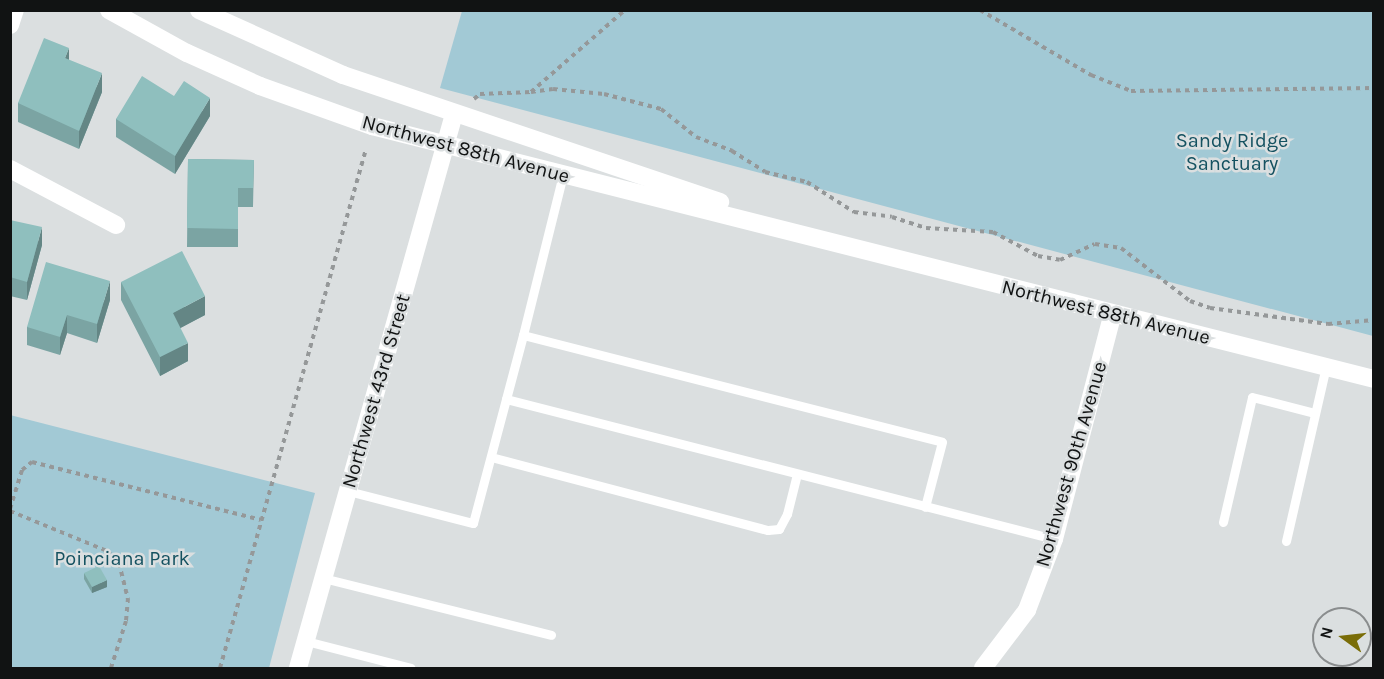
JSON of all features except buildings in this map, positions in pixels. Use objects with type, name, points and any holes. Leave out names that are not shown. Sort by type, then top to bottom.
[{"type":"street","points":[[10,25],[15,10]]},
{"type":"street","name":"Northwest 88th Avenue","points":[[109,10],[187,53],[260,86],[372,126],[444,147],[839,241],[1112,315],[1374,380]]},
{"type":"street","name":"Northwest 88th Avenue","points":[[199,10],[283,51],[454,114],[839,241]]},
{"type":"street","name":"Northwest 43rd Street","points":[[298,669],[454,114]]},
{"type":"street","points":[[10,169],[116,225]]},
{"type":"street","name":"Northwest 90th Avenue","points":[[983,669],[1027,610],[1054,539],[1112,315]]},
{"type":"lane","points":[[348,491],[473,523],[563,175]]},
{"type":"lane","points":[[523,335],[942,442],[925,507]]},
{"type":"lane","points":[[1286,541],[1326,367]]},
{"type":"lane","points":[[1223,522],[1252,397],[1315,413]]},
{"type":"lane","points":[[506,399],[1054,539]]},
{"type":"lane","points":[[491,457],[768,530],[779,529],[787,514],[797,474]]},
{"type":"lane","points":[[323,578],[551,635]]},
{"type":"lane","points":[[306,641],[411,669]]},
{"type":"path","points":[[531,92],[625,10]]},
{"type":"path","points":[[980,10],[1091,75],[1131,91],[1165,93],[1327,86],[1374,88]]},
{"type":"path","points":[[454,114],[480,94],[553,89],[604,94],[661,109],[696,137],[732,151],[765,172],[807,182],[854,212],[892,217],[926,228],[993,232],[1038,256],[1060,260],[1095,244],[1120,248],[1190,301],[1210,308],[1328,324],[1374,320]]},
{"type":"path","points":[[220,669],[366,149]]},
{"type":"path","points":[[111,669],[126,621],[128,598],[119,563],[107,551],[10,510],[22,470],[32,462],[38,463],[261,520]]},
{"type":"green space","name":"Sandy Ridge Sanctuary","points":[[462,11],[1373,11],[1373,336],[440,88]]},
{"type":"green space","name":"Poinciana Park","points":[[10,415],[315,493],[269,668],[11,668]]}]
